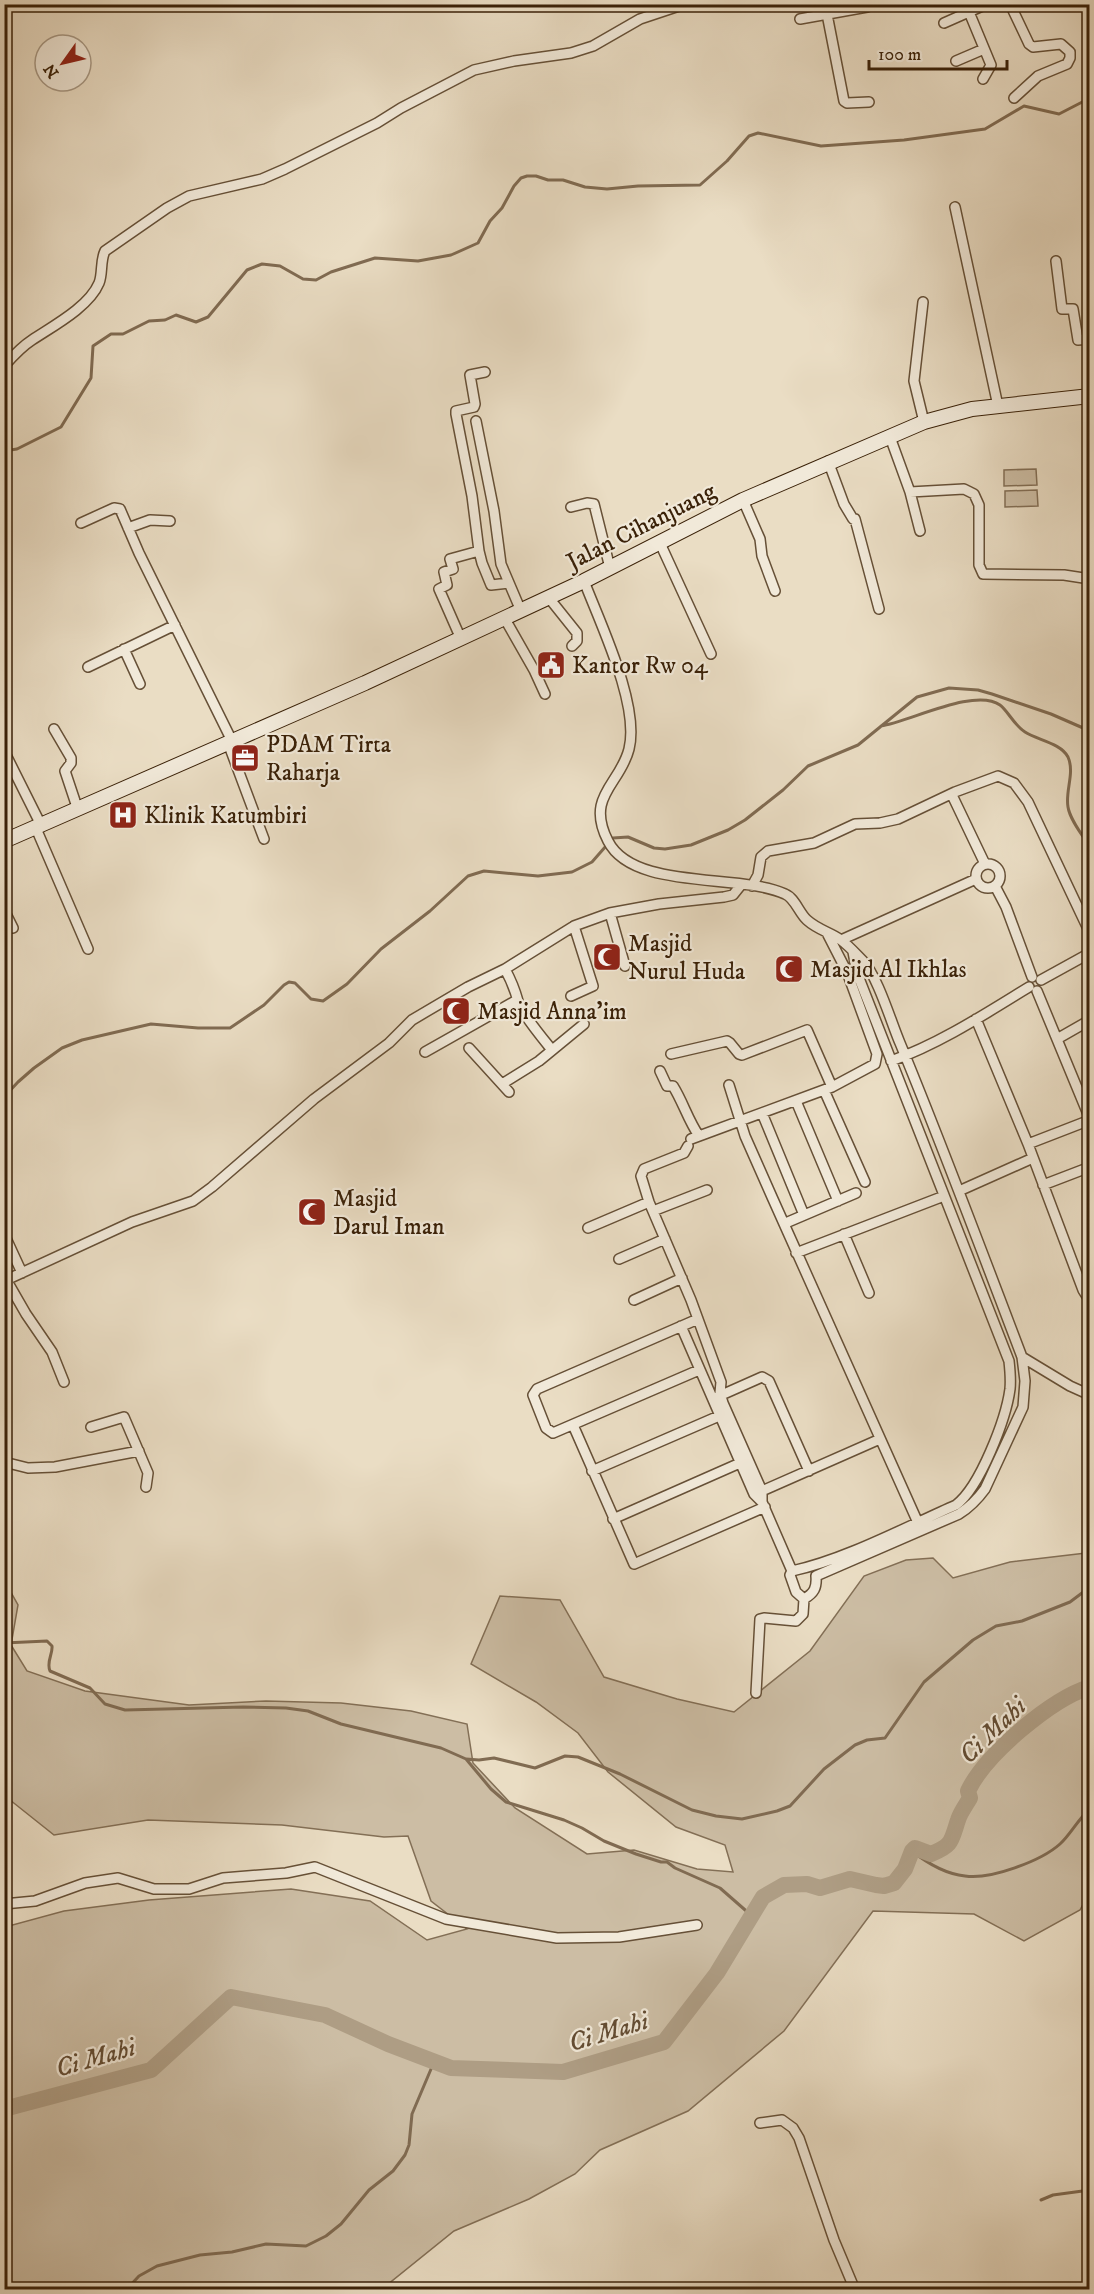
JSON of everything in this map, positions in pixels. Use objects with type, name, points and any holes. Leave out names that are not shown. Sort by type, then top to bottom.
[{"type":"main road","name":"Jalan Cihanjuang","points":[[4,840],[461,639],[584,581],[743,500],[828,461],[924,422],[972,409],[1089,396]]},
{"type":"street","points":[[4,366],[16,352],[60,322],[95,290],[101,280],[102,258],[105,251],[174,204],[203,191],[262,179],[285,169],[377,123],[474,70],[571,53],[593,46],[640,20],[685,4]]},
{"type":"street","points":[[944,23],[987,4]]},
{"type":"street","points":[[1010,4],[1029,45],[1033,47],[1061,44],[1070,52],[1067,64],[1038,76],[1014,98]]},
{"type":"street","points":[[800,19],[826,9],[867,7]]},
{"type":"street","points":[[826,9],[844,101],[847,103],[869,102]]},
{"type":"street","points":[[969,12],[991,64],[983,79]]},
{"type":"street","points":[[956,61],[984,49]]},
{"type":"street","points":[[955,207],[998,406]]},
{"type":"street","points":[[1056,261],[1062,309],[1073,309],[1077,340],[1089,339]]},
{"type":"street","points":[[923,302],[914,381],[924,422]]},
{"type":"street","points":[[485,372],[470,375],[474,407],[456,411],[456,414],[482,563],[491,585],[509,584]]},
{"type":"street","points":[[476,421],[494,511],[501,564],[520,611]]},
{"type":"street","points":[[890,437],[910,492],[920,531]]},
{"type":"street","points":[[828,461],[844,504],[855,519],[879,609]]},
{"type":"street","points":[[910,492],[964,489],[974,494],[979,505],[979,565],[983,574],[1064,575],[1089,579]]},
{"type":"street","points":[[743,500],[758,534],[762,556],[775,591]]},
{"type":"street","points":[[571,507],[594,504],[610,568]]},
{"type":"street","points":[[81,523],[118,507],[230,742],[264,839]]},
{"type":"street","points":[[128,528],[153,520],[170,521]]},
{"type":"street","points":[[659,542],[711,654]]},
{"type":"street","points":[[461,639],[439,589],[447,585],[444,572],[453,569],[450,559],[479,550]]},
{"type":"street","points":[[584,581],[613,654],[625,693],[631,728],[629,750],[602,798],[603,823],[608,842],[623,860],[660,873],[752,886],[786,894],[805,919],[841,940],[870,970],[906,1056],[1022,1357],[1025,1382],[1023,1407],[985,1489],[978,1499],[964,1510],[814,1571],[792,1570]]},
{"type":"street","points":[[549,598],[577,633],[577,641],[572,646]]},
{"type":"street","points":[[504,618],[545,694]]},
{"type":"street","points":[[88,667],[175,625]]},
{"type":"street","points":[[124,649],[140,684]]},
{"type":"street","points":[[54,729],[71,758],[71,763],[65,771],[77,807]]},
{"type":"street","points":[[4,751],[38,825],[88,949]]},
{"type":"street","points":[[752,886],[758,875],[761,857],[768,851],[814,843],[855,824],[880,824],[898,819],[998,776],[1014,783],[1028,801],[1089,933]]},
{"type":"street","points":[[952,795],[985,864]]},
{"type":"street","points":[[985,864],[996,866],[1000,873],[1000,880],[995,886],[984,888],[976,879],[976,871],[985,864]]},
{"type":"street","points":[[841,940],[976,879]]},
{"type":"street","points":[[64,1382],[52,1352],[6,1281],[132,1222],[193,1201],[314,1098],[388,1043],[412,1020],[468,987],[505,969],[574,926],[610,912],[733,895],[741,885]]},
{"type":"street","points":[[995,886],[1006,907],[1089,1119],[1028,1144]]},
{"type":"street","points":[[4,910],[12,928]]},
{"type":"street","points":[[610,912],[625,966]]},
{"type":"street","points":[[571,996],[593,986],[574,926]]},
{"type":"street","points":[[764,1505],[754,1494],[719,1416],[716,1397],[721,1382],[682,1278],[651,1207],[641,1176],[644,1169],[684,1153],[692,1140],[828,1089],[871,1068],[878,1054],[845,967],[826,933]]},
{"type":"street","points":[[853,952],[857,973],[1009,1361],[1011,1377],[1007,1403],[995,1438],[970,1492],[956,1505],[920,1526]]},
{"type":"street","points":[[891,1061],[906,1056],[976,1019],[1089,953]]},
{"type":"street","points":[[505,969],[518,994],[517,1000],[552,1050]]},
{"type":"street","points":[[425,1052],[517,1000]]},
{"type":"street","points":[[976,1019],[1028,1144],[1074,1269],[1089,1301]]},
{"type":"street","points":[[1057,1039],[1085,1023],[1089,1027]]},
{"type":"street","points":[[502,1084],[539,1061],[584,1024]]},
{"type":"street","points":[[671,1054],[727,1041],[742,1055],[807,1030],[865,1182]]},
{"type":"street","points":[[469,1048],[509,1092]]},
{"type":"street","points":[[660,1071],[664,1083],[667,1086],[673,1086],[677,1092],[688,1119],[692,1140]]},
{"type":"street","points":[[729,1085],[745,1136],[920,1526]]},
{"type":"street","points":[[796,1101],[838,1201]]},
{"type":"street","points":[[762,1113],[804,1215]]},
{"type":"street","points":[[796,1253],[944,1196],[952,1200],[959,1192],[1033,1158]]},
{"type":"street","points":[[1043,1185],[1089,1167]]},
{"type":"street","points":[[588,1228],[707,1190]]},
{"type":"street","points":[[788,1222],[856,1193]]},
{"type":"street","points":[[4,1234],[22,1273]]},
{"type":"street","points":[[844,1234],[869,1293]]},
{"type":"street","points":[[619,1259],[665,1239]]},
{"type":"street","points":[[634,1300],[682,1278]]},
{"type":"street","points":[[698,1319],[534,1391],[534,1400],[549,1432],[556,1432],[699,1370]]},
{"type":"street","points":[[681,1326],[699,1370],[716,1397],[762,1491],[764,1505],[792,1570],[790,1575],[796,1592],[804,1599]]},
{"type":"street","points":[[1022,1357],[1089,1395]]},
{"type":"street","points":[[716,1397],[765,1377],[769,1381],[809,1471]]},
{"type":"street","points":[[592,1471],[719,1416]]},
{"type":"street","points":[[91,1427],[124,1417],[148,1473],[146,1487]]},
{"type":"street","points":[[573,1425],[634,1564],[764,1505]]},
{"type":"street","points":[[762,1491],[880,1439]]},
{"type":"street","points":[[4,1462],[28,1468],[55,1467],[140,1451]]},
{"type":"street","points":[[613,1519],[740,1463]]},
{"type":"street","points":[[970,1492],[978,1499]]},
{"type":"street","points":[[804,1599],[812,1594],[817,1585],[814,1571]]},
{"type":"street","points":[[756,1693],[760,1619],[796,1621],[803,1614],[804,1599]]},
{"type":"street","points":[[4,1904],[35,1901],[86,1883],[118,1878],[154,1889],[189,1889],[223,1878],[286,1873],[315,1867],[446,1919],[557,1938],[619,1937],[697,1925]]},
{"type":"street","points":[[760,2123],[782,2120],[793,2128],[799,2138],[834,2240],[855,2289]]},
{"type":"shaded area","points":[[1036,469],[1037,485],[1004,486],[1004,470]]},
{"type":"shaded area","points":[[1037,490],[1038,506],[1005,507],[1005,491]]},
{"type":"shaded area","points":[[1089,1551],[1089,1893],[1080,1910],[1024,1941],[974,1914],[873,1911],[784,2031],[688,2111],[600,2150],[575,2174],[529,2199],[454,2231],[382,2289],[5,2289],[5,1927],[64,1911],[149,1900],[291,1889],[370,1901],[427,1940],[467,1929],[431,1901],[408,1836],[384,1837],[282,1825],[148,1820],[54,1835],[5,1796],[4,1580],[18,1605],[11,1645],[27,1671],[85,1691],[189,1705],[266,1701],[341,1703],[411,1711],[467,1724],[473,1763],[515,1808],[587,1854],[634,1850],[697,1869],[733,1872],[725,1845],[676,1827],[608,1772],[578,1733],[536,1702],[471,1664],[500,1596],[560,1600],[604,1677],[677,1699],[734,1712],[810,1651],[864,1576],[906,1560],[933,1558],[953,1578],[1010,1562]]},
{"type":"waterway","points":[[4,451],[17,449],[61,427],[91,378],[93,346],[111,334],[123,334],[149,321],[165,320],[176,315],[196,322],[208,317],[247,270],[262,264],[280,266],[303,279],[316,280],[331,272],[375,258],[418,261],[451,255],[478,243],[514,186],[521,178],[527,176],[563,180],[585,187],[607,189],[700,185],[727,161],[749,136],[758,133],[821,146],[904,140],[985,129],[1024,106],[1059,114],[1090,98]]},
{"type":"waterway","points":[[4,1097],[34,1068],[62,1048],[82,1040],[151,1024],[230,1028],[264,1005],[289,982],[295,983],[311,999],[323,1001],[347,984],[381,949],[430,911],[468,876],[484,871],[538,876],[572,872],[592,862],[613,838],[628,837],[654,848],[665,849],[691,845],[728,830],[745,820],[783,790],[808,766],[858,745],[917,697],[949,688],[978,690],[1051,714],[1090,731]]},
{"type":"waterway","points":[[881,726],[942,707],[975,700],[1000,705],[1021,729],[1065,752],[1071,769],[1069,812],[1090,847]]},
{"type":"waterway","points":[[466,1759],[494,1758],[535,1768],[565,1756],[578,1757],[620,1774],[692,1810],[742,1819],[777,1811],[790,1806],[824,1769],[855,1745],[867,1740],[885,1738],[924,1682],[973,1640],[996,1626],[1022,1621],[1070,1602],[1090,1587]]},
{"type":"waterway","points":[[4,1643],[47,1641],[52,1646],[50,1671],[90,1688],[105,1704],[125,1710],[286,1708],[308,1711],[341,1724],[441,1748],[466,1759],[491,1789],[506,1802],[564,1820],[604,1841],[636,1854],[667,1862],[675,1868],[720,1888],[752,1916]]},
{"type":"waterway","name":"Ci Mahi","points":[[4,2109],[151,2070],[231,1997],[325,2015],[388,2044],[451,2068],[563,2072],[664,2042],[717,1973],[763,1897],[784,1885],[807,1884],[820,1888],[850,1879],[884,1886],[894,1883],[905,1869],[915,1848],[931,1854],[944,1848],[950,1842],[960,1815],[970,1798],[968,1791],[989,1761],[1004,1745],[1057,1703],[1090,1687]]},
{"type":"waterway","points":[[912,1851],[937,1867],[958,1875],[975,1876],[1001,1872],[1041,1857],[1060,1844],[1090,1809]]},
{"type":"waterway","points":[[126,2290],[139,2276],[157,2266],[200,2255],[232,2252],[266,2244],[306,2246],[326,2236],[341,2224],[369,2190],[393,2171],[405,2155],[409,2145],[412,2114],[434,2062]]},
{"type":"waterway","points":[[1041,2200],[1053,2195],[1090,2190]]},
{"type":"place","name":"Kantor Rw 04","points":[[551,665]]},
{"type":"place","name":"PDAM Tirta Raharja","points":[[245,758]]},
{"type":"place","name":"Klinik Katumbiri","points":[[123,815]]},
{"type":"place","name":"Masjid Nurul Huda","points":[[607,957]]},
{"type":"place","name":"Masjid Al Ikhlas","points":[[789,969]]},
{"type":"place","name":"Masjid Anna'im","points":[[456,1011]]},
{"type":"place","name":"Masjid Darul Iman","points":[[312,1212]]}]
